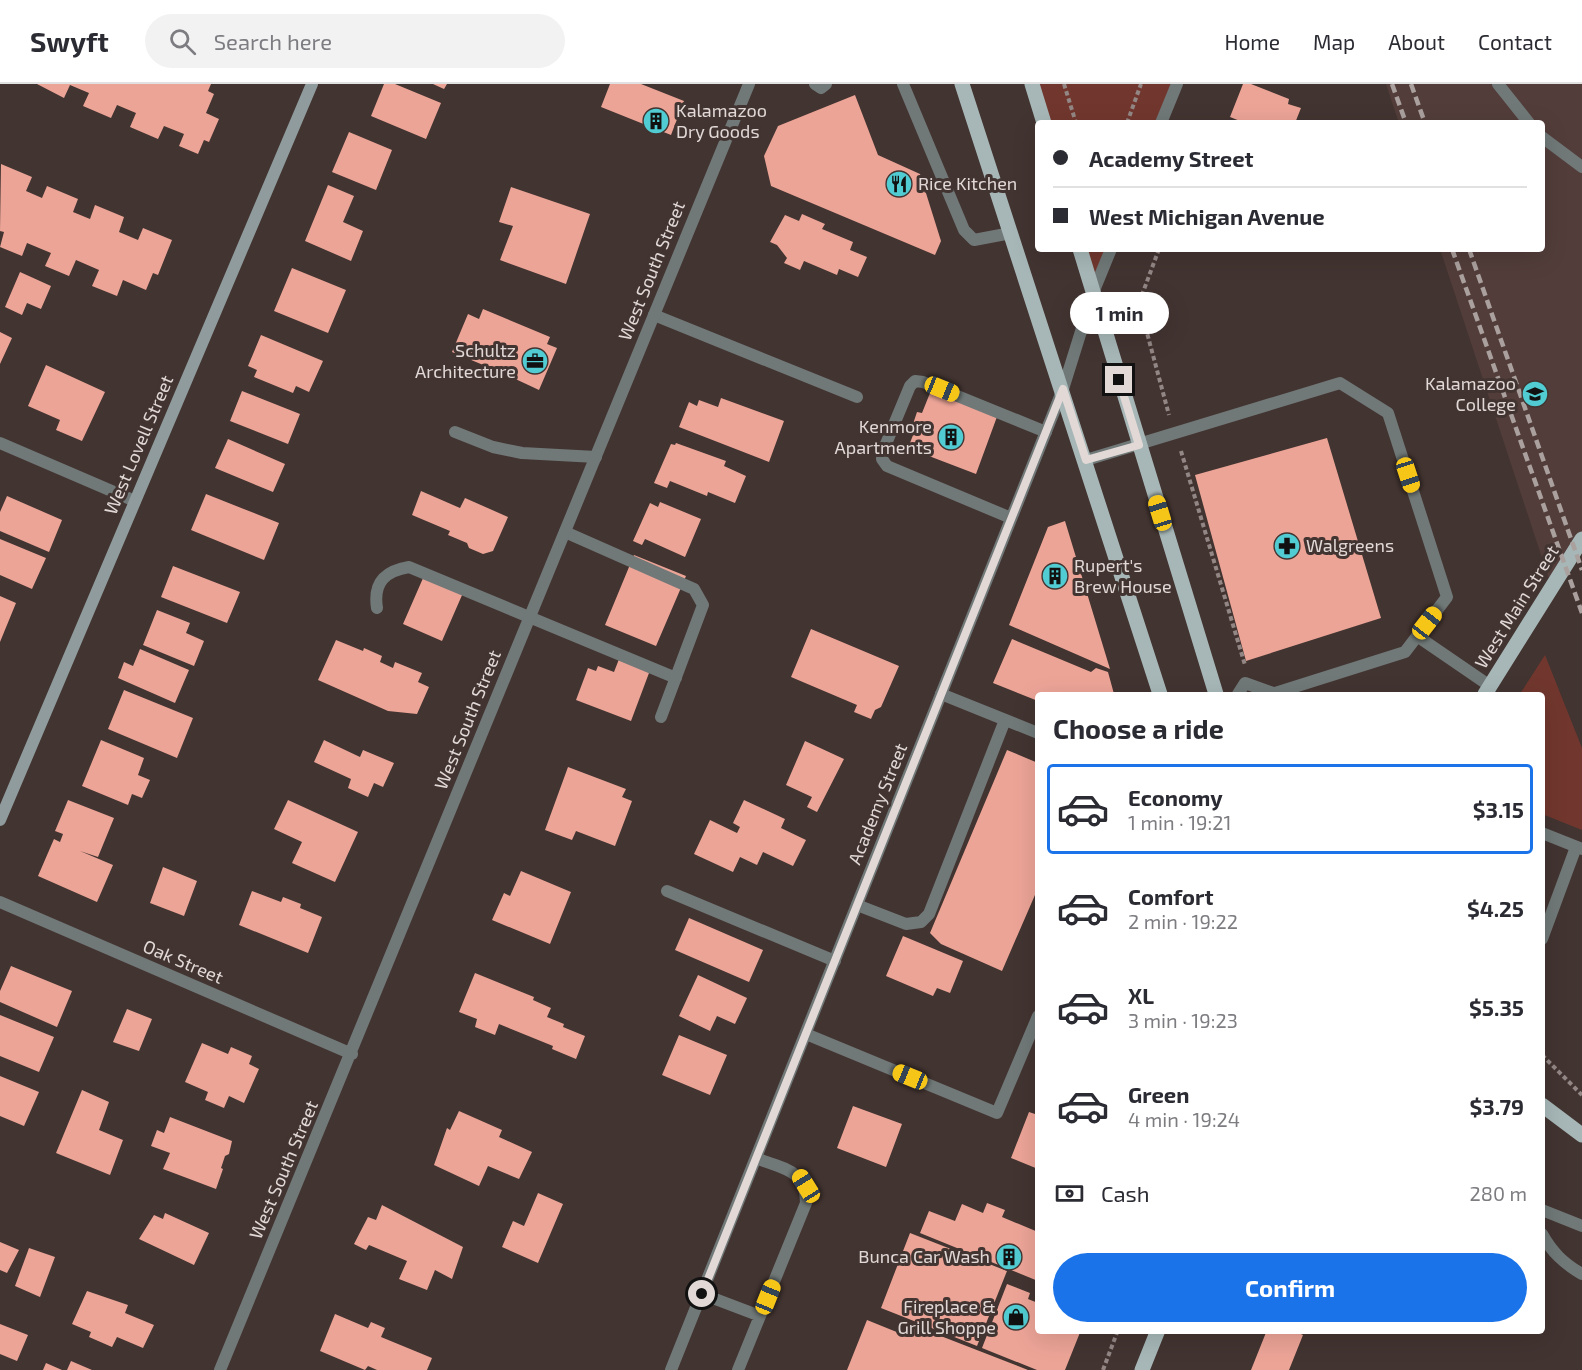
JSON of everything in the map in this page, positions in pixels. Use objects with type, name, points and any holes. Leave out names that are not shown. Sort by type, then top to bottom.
[{"type":"main road","points":[[962,84],[1063,389],[1159,692]]},
{"type":"main road","points":[[1032,84],[1043,120]]},
{"type":"main road","points":[[1081,252],[1215,692]]},
{"type":"main road","name":"West Main Street","points":[[1488,690],[1582,541]]},
{"type":"main road","points":[[1545,1106],[1582,1135]]},
{"type":"main road","points":[[1142,1370],[1156,1334]]},
{"type":"street","name":"West Lovell Street","points":[[0,820],[312,84]]},
{"type":"street","name":"West South Street","points":[[220,1370],[352,1054],[749,84]]},
{"type":"street","points":[[815,84],[821,88],[826,84]]},
{"type":"street","points":[[903,84],[964,230],[974,240],[1011,233]]},
{"type":"street","points":[[1162,120],[1177,84]]},
{"type":"street","points":[[1498,84],[1527,120]]},
{"type":"street","points":[[1545,139],[1582,167]]},
{"type":"street","name":"Academy Street","points":[[671,1370],[1063,389],[1093,293],[1110,252]]},
{"type":"street","points":[[654,315],[857,397]]},
{"type":"street","points":[[1011,518],[887,466],[882,459],[883,451],[910,386],[915,381],[933,386],[1046,432]]},
{"type":"street","points":[[1086,460],[1340,382],[1388,413],[1447,597],[1405,652],[1278,692]]},
{"type":"street","points":[[455,432],[493,447],[522,453],[596,457]]},
{"type":"street","points":[[0,443],[135,501]]},
{"type":"street","points":[[565,532],[694,589],[700,594],[703,605],[661,717]]},
{"type":"street","points":[[376,608],[375,593],[381,581],[393,570],[409,567],[676,678]]},
{"type":"street","points":[[1414,640],[1488,690]]},
{"type":"street","points":[[1239,692],[1245,683],[1267,692]]},
{"type":"street","points":[[941,694],[1035,732]]},
{"type":"street","points":[[857,905],[913,925],[929,914],[1005,720]]},
{"type":"street","points":[[1545,834],[1579,848],[1545,932]]},
{"type":"street","points":[[667,891],[835,961]]},
{"type":"street","name":"Oak Street","points":[[0,902],[352,1054]]},
{"type":"street","points":[[806,1034],[997,1113],[1035,1023]]},
{"type":"street","points":[[738,1370],[806,1203],[806,1186],[799,1175],[756,1158]]},
{"type":"street","points":[[1545,1211],[1582,1226]]},
{"type":"street","points":[[1547,1249],[1582,1274]]},
{"type":"street","points":[[702,1294],[760,1316]]},
{"type":"path","points":[[1064,84],[1075,120]]},
{"type":"path","points":[[1128,120],[1141,84]]},
{"type":"path","points":[[1158,252],[1139,303],[1168,413]]},
{"type":"path","points":[[1185,462],[1244,660]]},
{"type":"path","points":[[1545,1058],[1582,1095]]},
{"type":"path","points":[[1103,1370],[1116,1334]]},
{"type":"shaded area","points":[[1032,84],[1177,84],[1162,120],[1043,120]]},
{"type":"shaded area","name":"Kalamazoo College","points":[[1386,84],[1582,84],[1582,540],[1552,588],[1441,252],[1545,252],[1545,120],[1398,120]]},
{"type":"shaded area","points":[[1081,252],[1110,252],[1093,293]]},
{"type":"shaded area","points":[[1545,655],[1582,748],[1582,830],[1545,815],[1545,692],[1521,692]]},
{"type":"building","points":[[37,84],[211,84],[208,91],[214,94],[206,113],[219,119],[209,142],[204,140],[198,154],[179,146],[184,134],[164,126],[158,139],[130,127],[136,113],[117,105],[111,118],[83,106],[89,93],[70,85],[64,98]]},
{"type":"building","points":[[384,84],[395,84],[441,103],[426,139],[371,116]]},
{"type":"building","points":[[433,84],[447,84],[444,89]]},
{"type":"building","name":"Kalamazoo Dry Goods","points":[[610,84],[641,84],[684,101],[671,135],[601,107]]},
{"type":"building","points":[[1243,84],[1251,84],[1289,99],[1288,104],[1301,108],[1296,120],[1238,120],[1230,117]]},
{"type":"building","points":[[855,95],[878,155],[920,174],[941,241],[935,255],[771,186],[764,156],[778,126]]},
{"type":"building","points":[[349,132],[392,150],[376,190],[332,172]]},
{"type":"building","points":[[1,164],[32,177],[26,191],[42,198],[47,186],[78,199],[73,212],[90,219],[95,205],[124,217],[119,232],[138,240],[143,228],[172,240],[158,275],[153,273],[146,290],[123,280],[117,296],[92,286],[99,270],[76,260],[69,276],[45,266],[51,253],[27,243],[22,256],[0,247],[4,232],[0,231]]},
{"type":"building","points":[[328,185],[354,196],[343,222],[363,231],[351,261],[305,241]]},
{"type":"building","points":[[511,187],[590,214],[566,284],[500,260],[513,226],[499,222]]},
{"type":"building","points":[[802,214],[825,224],[822,229],[853,242],[850,250],[867,257],[858,277],[839,269],[837,275],[804,261],[800,270],[784,263],[787,258],[777,245],[770,242],[785,215],[799,221]]},
{"type":"building","points":[[292,268],[346,290],[328,333],[274,311]]},
{"type":"building","points":[[20,272],[51,286],[41,309],[27,303],[22,315],[5,307]]},
{"type":"building","points":[[483,309],[550,337],[547,344],[557,348],[539,390],[509,376],[501,377],[488,367],[452,352],[468,314],[479,319]]},
{"type":"building","points":[[0,332],[12,338],[0,364]]},
{"type":"building","points":[[261,335],[323,361],[309,392],[296,386],[293,393],[254,377],[257,370],[248,366]]},
{"type":"building","points":[[46,365],[105,392],[82,441],[56,430],[60,420],[28,406]]},
{"type":"building","name":"Kenmore Apartments","points":[[932,388],[998,414],[976,474],[908,448],[917,425],[913,424],[917,412],[922,413]]},
{"type":"building","points":[[242,391],[300,414],[288,444],[230,421]]},
{"type":"building","points":[[721,398],[784,421],[769,462],[679,427],[689,402],[697,406],[699,400],[718,407]]},
{"type":"building","name":"Walgreens","points":[[1327,438],[1381,618],[1246,661],[1195,475]]},
{"type":"building","points":[[228,439],[285,464],[273,492],[215,468]]},
{"type":"building","points":[[676,443],[726,461],[724,466],[746,476],[735,503],[708,492],[707,496],[670,481],[667,488],[654,483],[671,444]]},
{"type":"building","points":[[421,491],[460,508],[465,498],[508,517],[493,551],[483,554],[469,548],[467,543],[448,535],[450,531],[412,515]]},
{"type":"building","points":[[206,494],[279,523],[264,560],[191,530]]},
{"type":"building","points":[[7,496],[62,520],[49,552],[0,531],[0,512]]},
{"type":"building","points":[[660,502],[701,519],[685,557],[645,539],[642,545],[633,541],[650,503],[658,507]]},
{"type":"building","name":"Rupert's Brew House","points":[[1065,521],[1110,669],[1009,625],[1048,527]]},
{"type":"building","points":[[0,539],[46,558],[32,589],[0,575]]},
{"type":"building","points":[[634,555],[686,576],[656,646],[605,625]]},
{"type":"building","points":[[173,566],[240,592],[227,623],[161,597]]},
{"type":"building","points":[[427,569],[466,586],[442,641],[403,624]]},
{"type":"building","points":[[0,596],[16,603],[0,642]]},
{"type":"building","points":[[157,610],[190,623],[186,633],[204,641],[194,666],[143,645]]},
{"type":"building","points":[[811,629],[899,666],[881,707],[875,710],[871,719],[854,712],[857,705],[791,677]]},
{"type":"building","points":[[1012,639],[1091,672],[1096,668],[1108,672],[1113,692],[1035,692],[1035,700],[993,683]]},
{"type":"building","points":[[336,640],[382,656],[380,662],[393,668],[395,662],[422,673],[418,682],[429,687],[417,714],[388,711],[318,680]]},
{"type":"building","points":[[140,649],[189,670],[175,703],[118,678],[124,662],[133,666]]},
{"type":"building","points":[[621,654],[652,665],[631,721],[576,700],[588,668],[596,671],[598,666],[614,672]]},
{"type":"building","points":[[124,690],[193,718],[177,758],[108,729]]},
{"type":"building","points":[[101,740],[144,758],[138,775],[150,780],[142,798],[132,794],[128,805],[82,786]]},
{"type":"building","points":[[324,740],[360,757],[363,750],[394,763],[383,787],[374,783],[368,797],[348,788],[351,779],[314,762]]},
{"type":"building","points":[[805,741],[844,759],[817,812],[807,807],[812,797],[786,785]]},
{"type":"building","points":[[1007,750],[1035,762],[1035,895],[1002,971],[941,944],[930,933]]},
{"type":"building","points":[[568,767],[626,789],[622,797],[632,801],[615,846],[576,831],[572,840],[545,830]]},
{"type":"building","points":[[68,800],[114,818],[98,857],[80,851],[113,865],[97,902],[38,876],[54,839],[60,842],[63,834],[55,831]]},
{"type":"building","points":[[288,800],[358,832],[335,882],[292,863],[302,842],[274,829]]},
{"type":"building","points":[[744,800],[785,819],[781,828],[806,840],[793,866],[763,852],[757,865],[740,857],[733,872],[694,854],[710,820],[737,833],[740,827],[733,823]]},
{"type":"building","points":[[163,867],[197,881],[184,916],[150,903]]},
{"type":"building","points":[[521,871],[571,892],[550,944],[492,920],[504,893],[510,896]]},
{"type":"building","points":[[252,891],[281,902],[283,897],[301,904],[300,908],[322,917],[308,953],[239,925]]},
{"type":"building","points":[[689,918],[763,950],[749,982],[675,950]]},
{"type":"building","points":[[903,936],[963,961],[950,993],[937,988],[933,996],[886,976]]},
{"type":"building","points":[[11,966],[72,991],[57,1027],[0,1002],[0,991]]},
{"type":"building","points":[[475,973],[534,997],[533,1000],[551,1008],[547,1017],[585,1036],[576,1059],[552,1049],[553,1046],[499,1024],[495,1035],[475,1027],[477,1019],[459,1012]]},
{"type":"building","points":[[698,975],[747,998],[735,1024],[717,1016],[710,1031],[679,1016]]},
{"type":"building","points":[[127,1009],[152,1019],[139,1051],[113,1042]]},
{"type":"building","points":[[0,1015],[54,1037],[39,1072],[0,1056]]},
{"type":"building","points":[[679,1035],[727,1055],[710,1095],[662,1075]]},
{"type":"building","points":[[202,1043],[228,1054],[231,1047],[252,1056],[249,1064],[259,1069],[244,1103],[229,1096],[224,1108],[205,1100],[208,1092],[185,1082]]},
{"type":"building","points":[[0,1076],[39,1092],[24,1126],[0,1116]]},
{"type":"building","points":[[82,1090],[109,1102],[99,1130],[123,1140],[110,1175],[56,1153]]},
{"type":"building","points":[[853,1106],[902,1124],[886,1167],[837,1148]]},
{"type":"building","points":[[459,1111],[502,1130],[499,1137],[532,1152],[519,1179],[488,1166],[479,1186],[434,1165],[447,1128],[450,1130]]},
{"type":"building","points":[[1029,1112],[1035,1114],[1035,1168],[1011,1158]]},
{"type":"building","points":[[170,1117],[232,1141],[229,1154],[225,1156],[221,1168],[223,1169],[216,1189],[163,1169],[170,1153],[151,1146],[157,1130],[164,1133]]},
{"type":"building","points":[[538,1193],[563,1204],[538,1263],[502,1247],[513,1221],[524,1226]]},
{"type":"building","name":"Bunca Car Wash","points":[[987,1203],[1005,1210],[1002,1217],[1035,1231],[1035,1280],[920,1233],[929,1211],[955,1221],[962,1204],[983,1213]]},
{"type":"building","points":[[382,1205],[463,1247],[452,1279],[435,1270],[427,1290],[399,1279],[407,1261],[369,1245],[366,1250],[354,1244],[368,1217],[376,1220]]},
{"type":"building","points":[[165,1213],[209,1233],[194,1265],[139,1239],[154,1215],[163,1219]]},
{"type":"building","points":[[910,1233],[1007,1271],[977,1346],[881,1308]]},
{"type":"building","points":[[0,1242],[19,1250],[7,1273],[0,1270]]},
{"type":"building","points":[[29,1248],[55,1257],[40,1297],[15,1286]]},
{"type":"building","name":"Fireplace & Grill Shoppe","points":[[1007,1284],[1030,1293],[1028,1299],[1035,1302],[1035,1334],[1079,1334],[1065,1370],[1037,1370],[982,1348]]},
{"type":"building","points":[[87,1291],[128,1305],[125,1313],[154,1325],[143,1348],[117,1337],[112,1347],[89,1337],[91,1332],[72,1324]]},
{"type":"building","points":[[335,1314],[368,1328],[371,1322],[385,1328],[381,1337],[432,1358],[427,1370],[377,1370],[368,1366],[365,1370],[320,1351]]},
{"type":"building","points":[[867,1320],[909,1337],[915,1326],[1028,1370],[847,1370]]},
{"type":"building","points":[[0,1324],[28,1335],[17,1361],[0,1354]]},
{"type":"building","points":[[1265,1334],[1303,1335],[1289,1370],[1251,1370]]},
{"type":"building","points":[[71,1361],[92,1370],[67,1370]]},
{"type":"building","points":[[46,1363],[62,1370],[43,1370]]},
{"type":"railway","points":[[1392,84],[1405,120]]},
{"type":"railway","points":[[1411,84],[1424,120]]},
{"type":"railway","points":[[1453,252],[1582,613]]},
{"type":"railway","points":[[1470,252],[1582,570]]},
{"type":"place","name":"Kalamazoo Dry Goods","points":[[656,121]]},
{"type":"place","name":"Rice Kitchen","points":[[899,184]]},
{"type":"place","name":"Schultz Architecture","points":[[535,361]]},
{"type":"place","name":"Kalamazoo College","points":[[1535,394]]},
{"type":"place","name":"Kenmore Apartments","points":[[951,437]]},
{"type":"place","name":"Walgreens","points":[[1287,546]]},
{"type":"place","name":"Rupert's Brew House","points":[[1055,576]]},
{"type":"place","name":"Bunca Car Wash","points":[[1009,1257]]},
{"type":"place","name":"Fireplace & Grill Shoppe","points":[[1016,1317]]},
{"type":"route","points":[[702,1294],[1063,389],[1086,460],[1139,445],[1119,380]]}]
